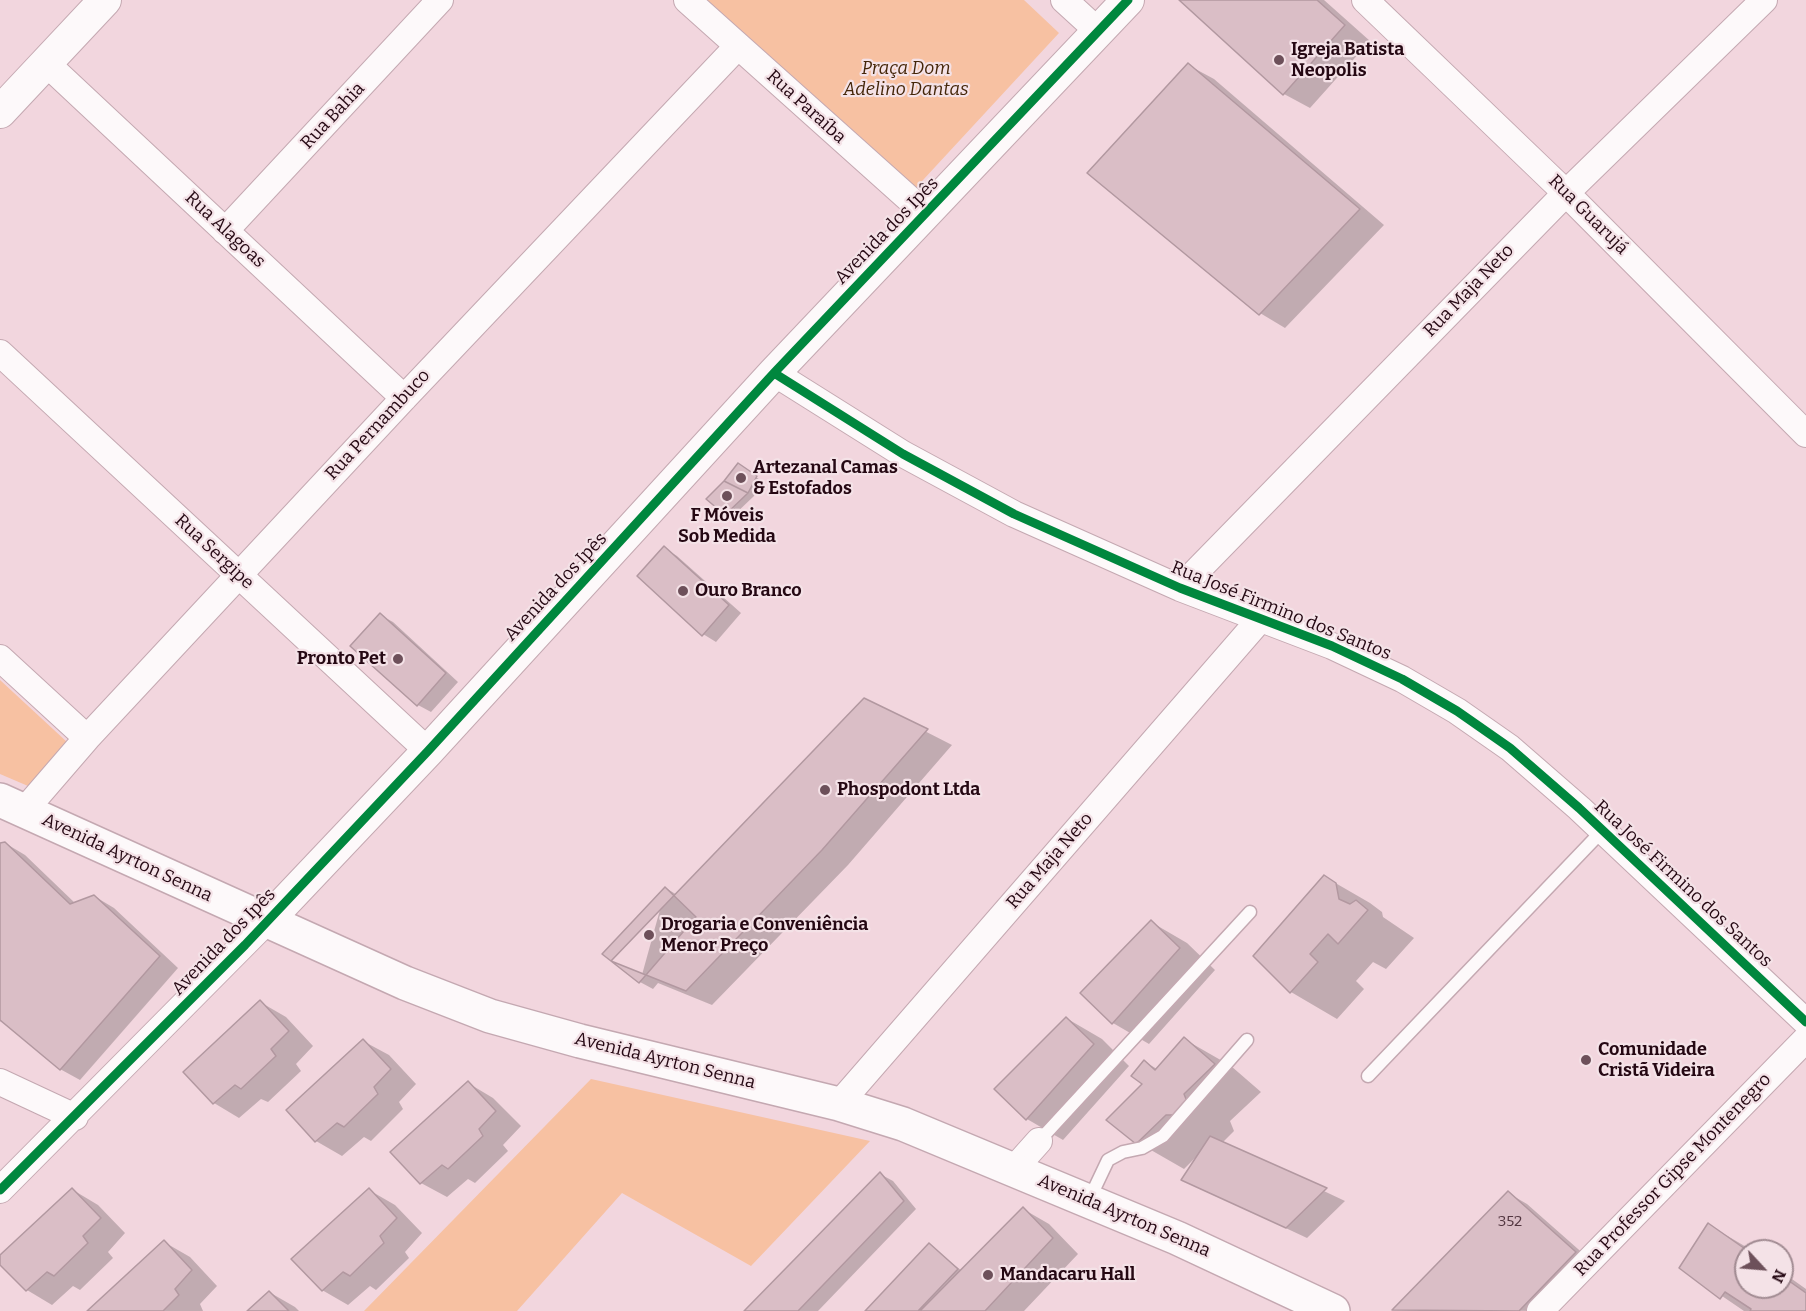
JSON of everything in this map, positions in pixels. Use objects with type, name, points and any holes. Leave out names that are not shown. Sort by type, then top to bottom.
[{"type":"main road","name":"Avenida Ayrton Senna","points":[[12,806],[266,922],[405,983],[490,1016],[580,1041],[839,1104],[903,1124],[1177,1238],[1333,1311]]},
{"type":"street","points":[[0,112],[105,0]]},
{"type":"street","name":"Rua Bahia","points":[[225,231],[440,0]]},
{"type":"street","name":"Rua Paraíba","points":[[687,0],[926,214]]},
{"type":"street","points":[[1064,0],[1099,32]]},
{"type":"street","name":"Avenida dos Ipês","points":[[0,1190],[75,1117],[266,922],[428,751],[774,374],[1128,0]]},
{"type":"street","name":"Rua Guarujá","points":[[1365,0],[1566,193],[1806,435]]},
{"type":"street","name":"Rua Maja Neto","points":[[1180,588],[1566,193],[1764,0]]},
{"type":"street","name":"Rua Pernambuco","points":[[12,806],[87,738],[404,398],[738,46]]},
{"type":"street","name":"Rua Alagoas","points":[[46,63],[404,398]]},
{"type":"street","name":"Rua Sergipe","points":[[0,353],[428,751]]},
{"type":"street","name":"Rua José Firmino dos Santos","points":[[774,374],[903,454],[1014,514],[1180,588],[1262,617],[1402,679],[1457,711],[1510,748],[1806,1022]]},
{"type":"street","name":"Rua Maja Neto","points":[[839,1104],[1262,617]]},
{"type":"street","points":[[0,658],[87,738]]},
{"type":"street","name":"Rua Professor Gipse Montenegro","points":[[1540,1311],[1806,1039]]},
{"type":"street","points":[[0,1082],[75,1117]]},
{"type":"street","points":[[1014,1169],[1039,1141]]},
{"type":"lane","points":[[1368,1076],[1602,831]]},
{"type":"lane","points":[[1039,1141],[1250,912]]},
{"type":"lane","points":[[1089,1200],[1108,1160],[1123,1152],[1142,1148],[1162,1136],[1247,1040]]},
{"type":"green space","name":"Praça Dom Adelino Dantas","points":[[705,0],[1024,0],[1059,33],[911,193]]},
{"type":"green space","points":[[0,680],[67,742],[28,786],[0,774]]},
{"type":"green space","points":[[591,1079],[870,1141],[751,1266],[622,1193],[517,1311],[364,1311]]},
{"type":"building","name":"Igreja Batista Neopolis","points":[[1179,0],[1317,0],[1345,25],[1283,95]]},
{"type":"building","points":[[1188,63],[1360,209],[1259,315],[1087,173]]},
{"type":"building","name":"Artezanal Camas & Estofados","points":[[738,463],[757,476],[748,493],[724,481]]},
{"type":"building","name":"F Móveis Sob Medida","points":[[724,481],[748,493],[725,515],[706,499]]},
{"type":"building","name":"Ouro Branco","points":[[664,546],[729,605],[702,636],[637,576]]},
{"type":"building","name":"Pronto Pet","points":[[380,613],[446,673],[417,706],[350,646]]},
{"type":"building","name":"Phospodont Ltda","points":[[864,698],[928,729],[822,850],[686,991],[611,961]]},
{"type":"building","points":[[5,842],[70,904],[94,895],[160,956],[60,1070],[0,1020],[0,843]]},
{"type":"building","points":[[1324,875],[1336,883],[1339,899],[1350,904],[1356,900],[1368,910],[1338,944],[1328,934],[1310,954],[1318,962],[1290,993],[1253,956]]},
{"type":"building","name":"Drogaria e Conveniência Menor Preço","points":[[665,887],[696,917],[639,983],[602,954]]},
{"type":"building","points":[[1151,920],[1180,948],[1112,1024],[1080,993]]},
{"type":"building","points":[[260,1000],[289,1031],[271,1049],[276,1056],[241,1089],[235,1085],[213,1104],[183,1072]]},
{"type":"building","points":[[1066,1017],[1094,1044],[1026,1120],[994,1089]]},
{"type":"building","points":[[1184,1037],[1215,1064],[1184,1094],[1188,1104],[1177,1115],[1166,1115],[1136,1144],[1106,1120],[1142,1084],[1131,1076],[1144,1060],[1155,1070]]},
{"type":"building","points":[[363,1039],[391,1069],[374,1087],[378,1094],[344,1127],[337,1123],[315,1142],[286,1110]]},
{"type":"building","points":[[468,1081],[496,1111],[479,1129],[483,1136],[448,1169],[442,1165],[420,1184],[390,1152]]},
{"type":"building","points":[[1210,1136],[1327,1188],[1286,1228],[1181,1180]]},
{"type":"building","points":[[880,1172],[904,1201],[798,1311],[744,1311]]},
{"type":"building","points":[[72,1188],[101,1218],[83,1236],[88,1243],[54,1276],[47,1272],[26,1291],[0,1265],[0,1255]]},
{"type":"building","points":[[369,1188],[397,1218],[380,1236],[384,1243],[350,1276],[343,1272],[322,1291],[291,1259]]},
{"type":"building","points":[[1508,1191],[1576,1252],[1519,1311],[1392,1310]]},
{"type":"building","name":"Mandacaru Hall","points":[[1023,1207],[1053,1238],[985,1311],[920,1311]]},
{"type":"building","points":[[1708,1223],[1734,1241],[1734,1298],[1725,1292],[1720,1299],[1679,1268]]},
{"type":"building","points":[[164,1240],[192,1270],[175,1289],[179,1295],[163,1311],[87,1311]]},
{"type":"building","points":[[929,1243],[958,1269],[918,1311],[865,1311]]},
{"type":"building","points":[[1794,1284],[1806,1293],[1806,1311],[1750,1311],[1751,1309],[1736,1299],[1794,1299]]},
{"type":"building","points":[[269,1291],[289,1311],[247,1311]]},
{"type":"cycle path","points":[[0,1190],[245,945],[428,751],[774,373],[1128,0]]},
{"type":"cycle path","points":[[774,373],[903,454],[1014,514],[1180,588],[1332,646],[1402,679],[1457,711],[1510,748],[1579,808],[1806,1022]]},
{"type":"place","name":"Igreja Batista Neopolis","points":[[1279,60]]},
{"type":"place","name":"Artezanal Camas & Estofados","points":[[741,478]]},
{"type":"place","name":"F Móveis Sob Medida","points":[[727,496]]},
{"type":"place","name":"Ouro Branco","points":[[683,591]]},
{"type":"place","name":"Pronto Pet","points":[[398,659]]},
{"type":"place","name":"Phospodont Ltda","points":[[825,790]]},
{"type":"place","name":"Drogaria e Conveniência Menor Preço","points":[[649,935]]},
{"type":"place","name":"Comunidade Cristã Videira","points":[[1586,1060]]},
{"type":"place","name":"Mandacaru Hall","points":[[988,1275]]}]
